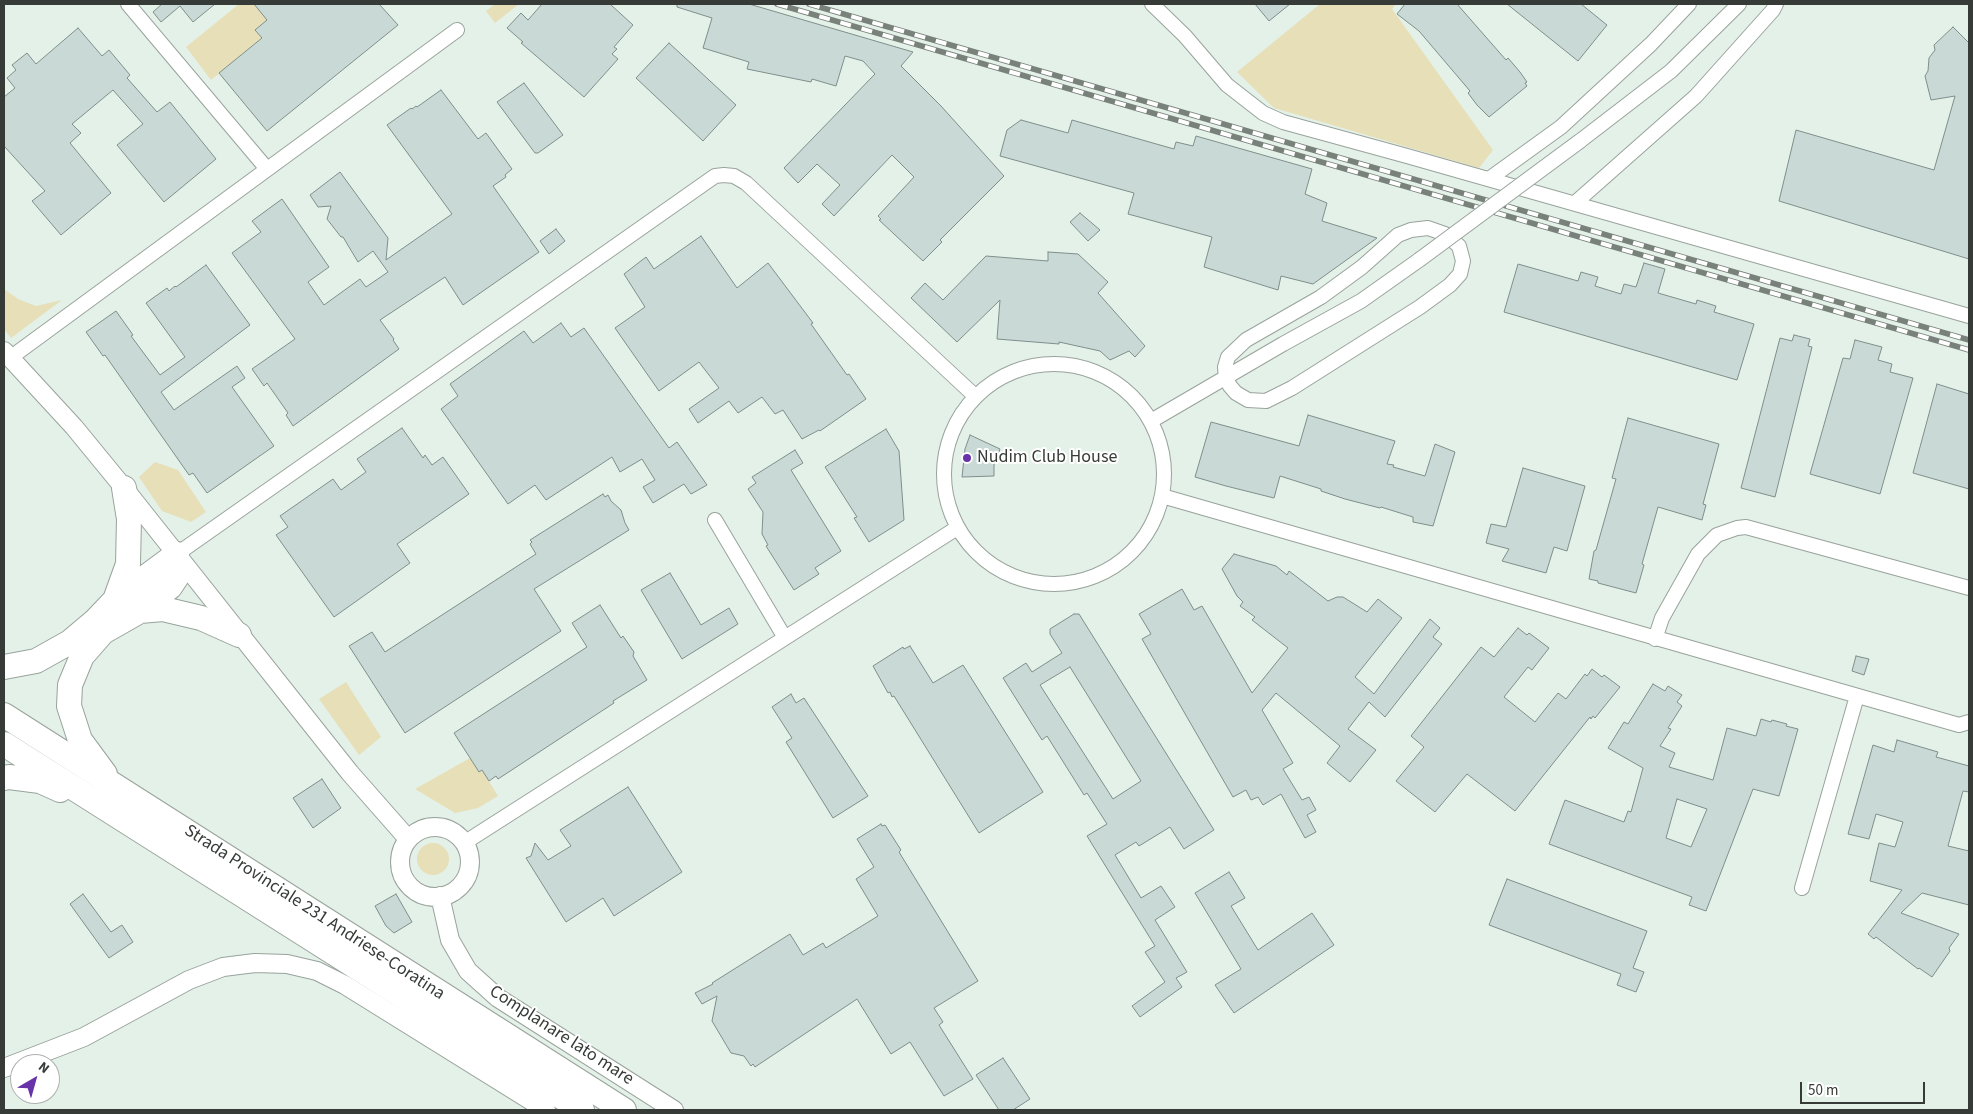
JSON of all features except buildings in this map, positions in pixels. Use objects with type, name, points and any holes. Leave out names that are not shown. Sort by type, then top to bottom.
[{"type":"highway","points":[[115,600],[128,564],[129,519],[124,488]]},
{"type":"highway","points":[[4,667],[36,661],[70,642],[95,621],[115,600],[177,554]]},
{"type":"highway","points":[[114,786],[80,740],[69,706],[70,685],[82,656],[103,632],[140,611],[170,587],[178,575],[177,554]]},
{"type":"highway","points":[[140,611],[163,609],[202,618],[239,634]]},
{"type":"highway","name":"Strada Provinciale 231 Andriese-Coratina","points":[[4,716],[624,1110]]},
{"type":"highway","name":"Strada Provinciale 231 Andriese-Coratina","points":[[4,744],[582,1110]]},
{"type":"highway","points":[[4,778],[9,776],[40,781],[129,823]]},
{"type":"street","points":[[128,4],[267,169]]},
{"type":"street","points":[[1152,4],[1185,36],[1227,85],[1263,112],[1283,122],[1575,203],[1969,316]]},
{"type":"street","points":[[1489,179],[1561,127],[1644,50],[1689,4]]},
{"type":"street","points":[[1150,421],[1361,301],[1419,260],[1671,71],[1739,4]]},
{"type":"street","points":[[1575,203],[1696,96],[1773,10],[1776,4]]},
{"type":"street","points":[[408,839],[350,773],[74,427],[7,354],[267,169],[457,30]]},
{"type":"street","points":[[177,554],[715,176],[734,176],[746,182],[975,396]]},
{"type":"street","points":[[1428,228],[1445,234],[1459,246],[1463,261],[1460,274],[1450,285],[1420,307],[1292,388],[1266,401],[1248,400],[1236,393],[1226,378],[1225,367],[1228,357],[1246,340],[1321,297],[1362,267],[1398,235],[1411,230],[1428,228]]},
{"type":"street","points":[[1058,364],[1080,367],[1102,374],[1121,387],[1137,402],[1150,421],[1162,450],[1164,465],[1162,496],[1148,532],[1137,547],[1107,571],[1071,583],[1033,582],[1014,577],[997,569],[982,558],[968,544],[957,528],[949,510],[944,490],[943,469],[946,449],[952,430],[962,411],[975,396],[993,381],[1013,371],[1028,367],[1058,364]]},
{"type":"street","points":[[1162,496],[1959,725],[1969,722]]},
{"type":"street","points":[[715,520],[785,638]]},
{"type":"street","points":[[1655,639],[1662,618],[1698,554],[1716,535],[1736,528],[1746,527],[1969,588]]},
{"type":"street","points":[[464,843],[957,528]]},
{"type":"street","points":[[1802,888],[1857,696]]},
{"type":"street","points":[[437,827],[447,829],[457,835],[464,843],[469,853],[467,876],[451,892],[440,896],[428,896],[417,892],[408,884],[402,873],[400,861],[402,849],[408,839],[416,832],[426,828],[437,827]]},
{"type":"street","name":"Complanare lato mare","points":[[440,896],[450,940],[468,971],[498,998],[674,1110]]},
{"type":"street","points":[[4,1068],[84,1037],[188,980],[223,967],[255,963],[288,964],[317,971],[345,985],[546,1110]]},
{"type":"shaded area","points":[[239,4],[254,4],[260,11],[269,4],[279,4],[289,16],[256,30],[262,38],[211,80],[186,47]]},
{"type":"shaded area","points":[[495,4],[519,4],[495,23],[486,11]]},
{"type":"shaded area","points":[[1320,4],[1396,4],[1392,9],[1493,150],[1479,168],[1274,108],[1237,72]]},
{"type":"shaded area","points":[[4,289],[18,299],[36,306],[62,300],[11,338],[4,329]]},
{"type":"shaded area","points":[[155,462],[178,470],[206,512],[191,522],[162,511],[139,477]]},
{"type":"shaded area","points":[[346,682],[381,737],[359,755],[319,699]]},
{"type":"shaded area","points":[[470,758],[479,772],[482,770],[498,796],[478,808],[455,813],[415,789]]},
{"type":"shaded area","points":[[433,843],[444,848],[449,859],[444,870],[433,875],[422,870],[417,859],[422,848]]},
{"type":"railway","points":[[777,4],[1969,350]]},
{"type":"railway","points":[[809,4],[1969,340]]},
{"type":"place","name":"Nudim Club House","points":[[967,458]]}]
